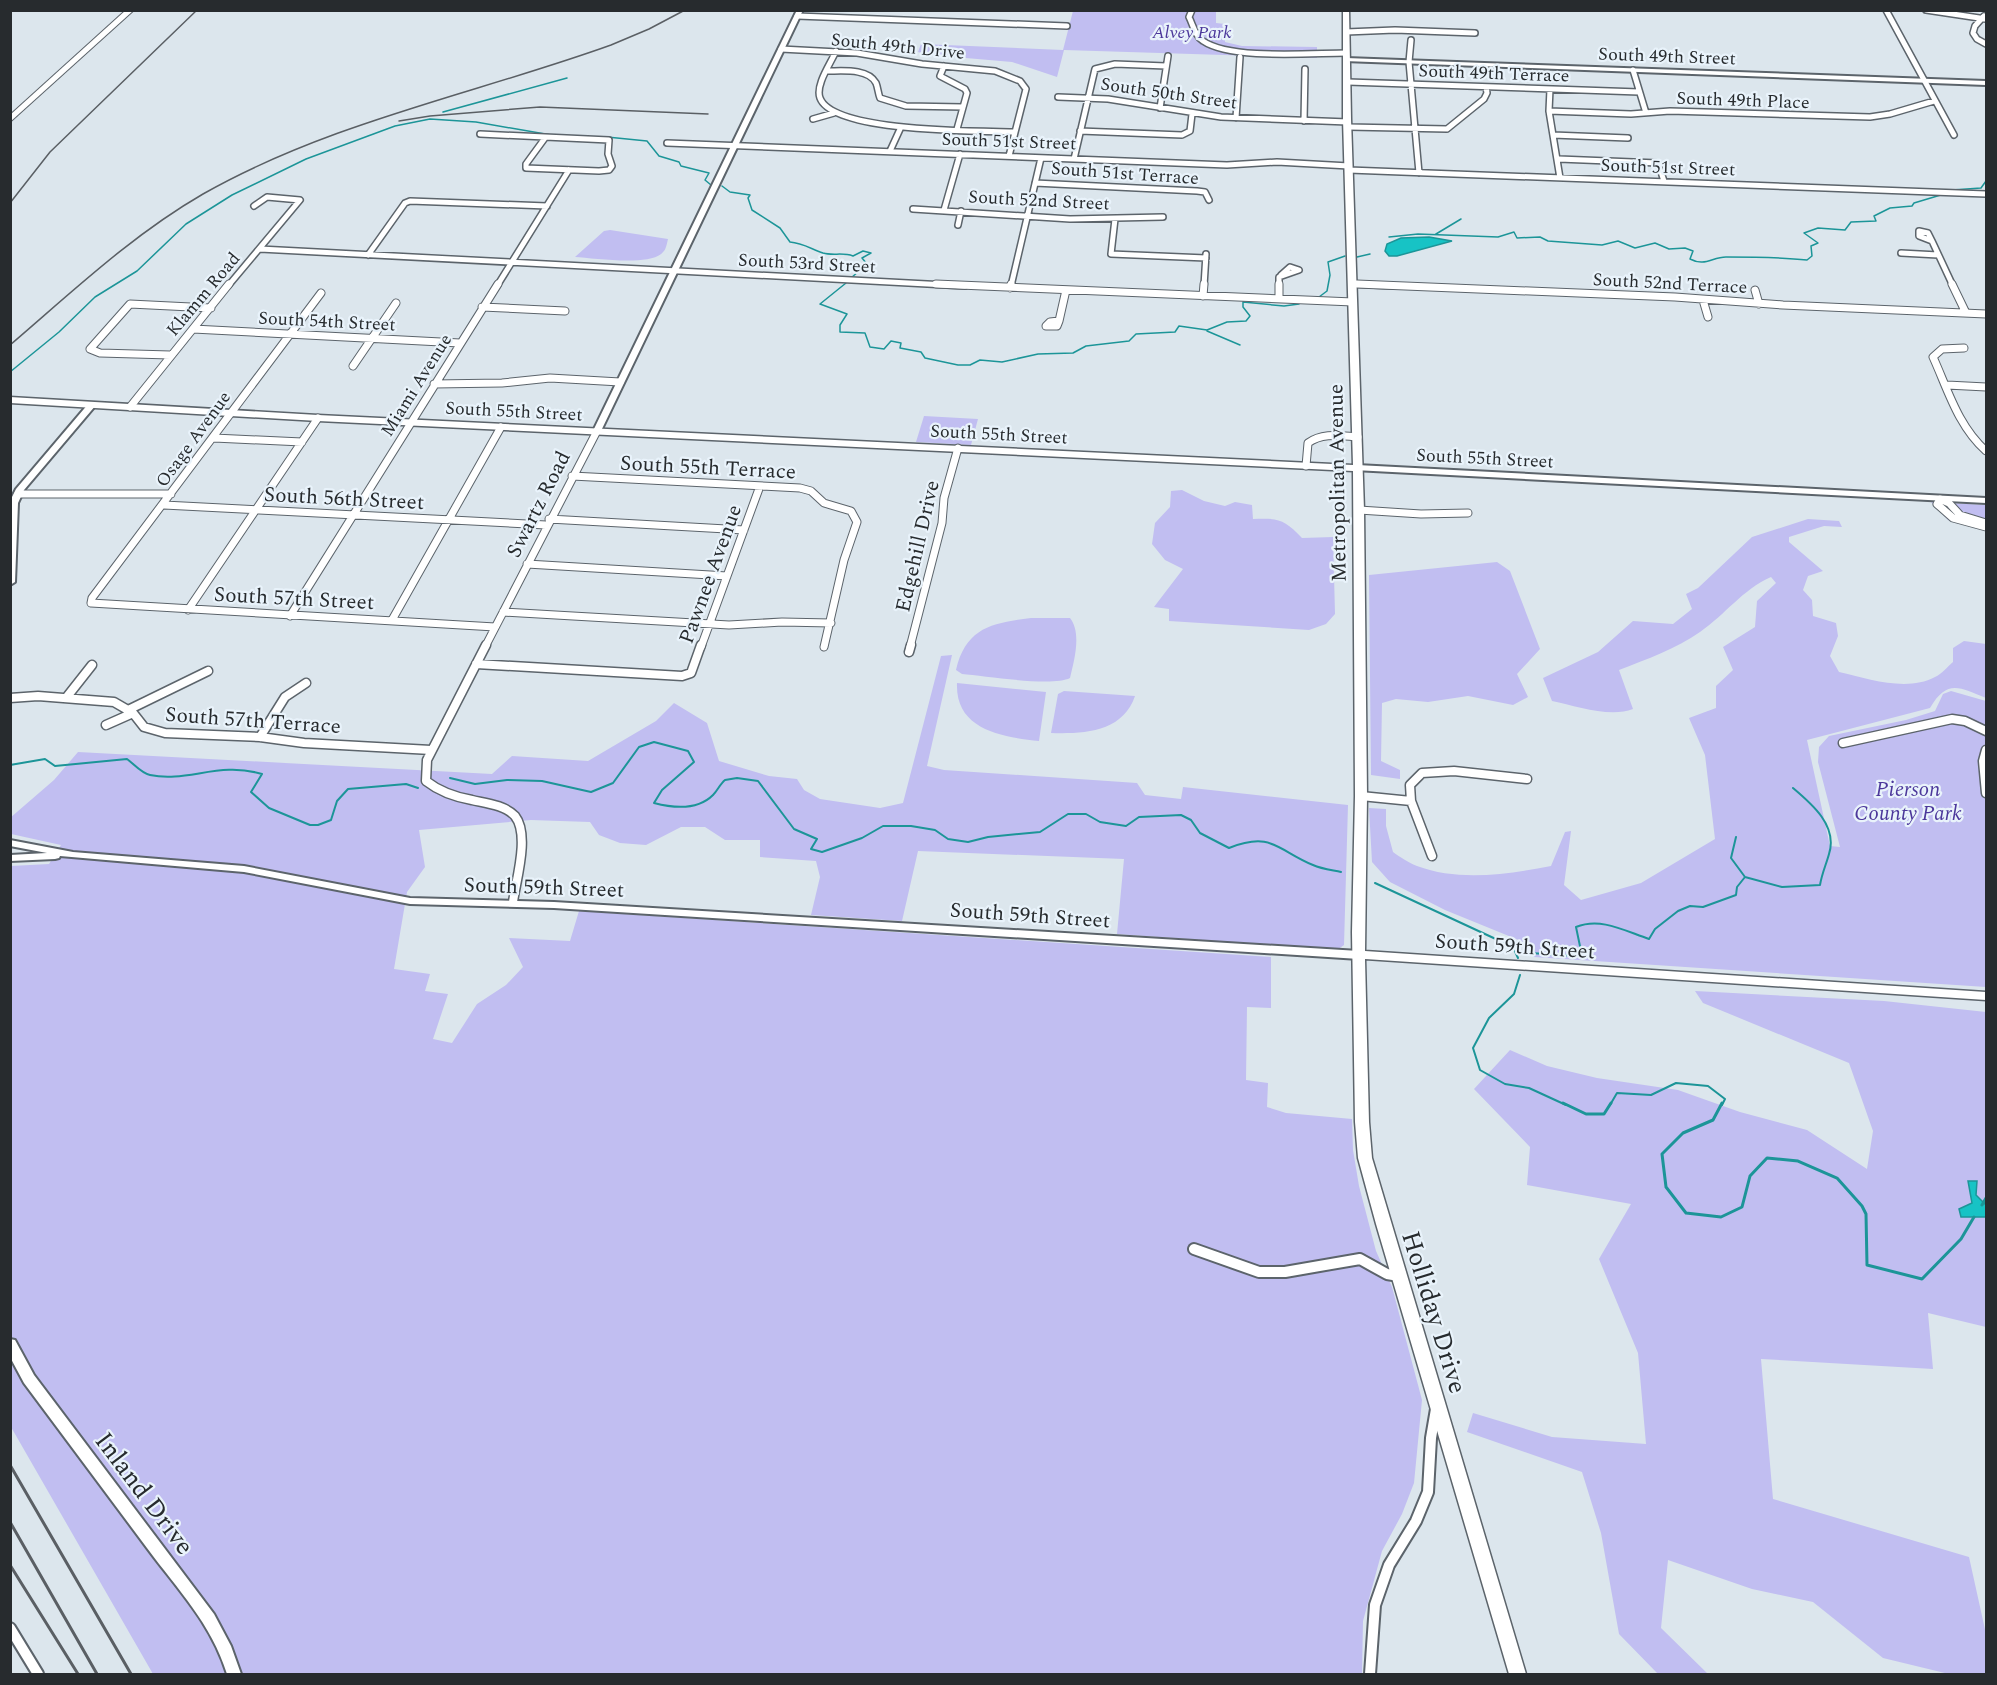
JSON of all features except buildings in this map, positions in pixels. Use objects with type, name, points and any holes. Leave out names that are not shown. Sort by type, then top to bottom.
[{"type":"main road","points":[[11,117],[122,10]]},
{"type":"main road","points":[[11,117],[131,10]]},
{"type":"main road","name":"Metropolitan Avenue","points":[[1346,10],[1358,437],[1361,796],[1358,877],[1359,955]]},
{"type":"main road","name":"South 55th Street","points":[[10,400],[318,418],[1357,468]]},
{"type":"main road","points":[[56,403],[74,409],[80,417]]},
{"type":"main road","name":"South 59th Street","points":[[1359,955],[1986,996]]},
{"type":"main road","name":"Holliday Drive","points":[[1359,955],[1362,1122],[1365,1158],[1518,1674]]},
{"type":"street","points":[[1886,10],[1954,135]]},
{"type":"street","points":[[1926,10],[1985,17]]},
{"type":"street","points":[[1191,12],[1190,17],[1201,39],[1218,47],[1346,56]]},
{"type":"street","points":[[798,13],[1067,26]]},
{"type":"street","name":"Swartz Road","points":[[513,903],[520,847],[519,823],[514,815],[501,807],[478,800],[454,798],[434,789],[426,781],[427,760],[597,431],[798,13]]},
{"type":"street","points":[[1985,17],[1973,33],[1977,39],[1986,44]]},
{"type":"street","points":[[1346,32],[1395,30],[1474,33]]},
{"type":"street","points":[[1411,40],[1409,62],[1419,173]]},
{"type":"street","name":"South 49th Drive","points":[[781,49],[881,55],[944,66],[984,69],[1012,76],[1024,84],[1026,89],[1015,132]]},
{"type":"street","points":[[836,51],[820,90],[820,99],[834,113],[857,121],[901,127],[1015,132],[1009,156]]},
{"type":"street","points":[[1160,108],[1168,56]]},
{"type":"street","name":"South 49th Street","points":[[1346,56],[1409,62],[1986,83]]},
{"type":"street","points":[[1236,118],[1240,57]]},
{"type":"street","points":[[1074,159],[1093,71],[1098,67],[1114,64],[1166,66]]},
{"type":"street","points":[[944,66],[940,76],[965,89],[967,97],[957,129]]},
{"type":"street","points":[[1304,121],[1305,69]]},
{"type":"street","points":[[1633,70],[1646,113]]},
{"type":"street","points":[[828,71],[853,72],[870,78],[876,84],[880,98],[895,104],[963,107]]},
{"type":"street","name":"South 49th Terrace","points":[[1348,82],[1639,92]]},
{"type":"street","name":"South 50th Street","points":[[1058,97],[1087,98],[1192,114],[1236,118],[1447,129],[1484,99],[1487,93],[1485,87]]},
{"type":"street","points":[[1550,89],[1549,111],[1560,178]]},
{"type":"street","name":"South 49th Place","points":[[1549,111],[1646,113],[1670,111],[1870,117],[1890,114],[1934,101]]},
{"type":"street","points":[[813,119],[834,113]]},
{"type":"street","points":[[1080,132],[1182,135],[1190,131],[1192,114]]},
{"type":"street","points":[[890,152],[901,127]]},
{"type":"street","points":[[480,134],[609,140],[608,154],[612,166],[609,170],[526,168],[526,164],[545,138]]},
{"type":"street","points":[[1553,135],[1628,138]]},
{"type":"street","name":"South 51st Street","points":[[667,142],[1227,165],[1277,162],[1419,173],[1986,196]]},
{"type":"street","points":[[944,210],[960,154]]},
{"type":"street","points":[[1010,288],[1025,217],[1041,158]]},
{"type":"street","points":[[1558,159],[1658,163],[1664,182]]},
{"type":"street","name":"Miami Avenue","points":[[290,616],[569,170]]},
{"type":"street","name":"South 51st Terrace","points":[[1035,183],[1197,191],[1205,192],[1209,200]]},
{"type":"street","name":"Klamm Road","points":[[130,407],[170,355],[300,200],[268,196],[254,206]]},
{"type":"street","points":[[368,255],[405,203],[410,201],[547,206]]},
{"type":"street","name":"South 52nd Street","points":[[913,209],[1025,217],[1115,219],[1163,217]]},
{"type":"street","points":[[958,225],[961,211]]},
{"type":"street","points":[[1115,219],[1111,254],[1206,256],[1203,296]]},
{"type":"street","points":[[1932,241],[1966,313]]},
{"type":"street","name":"South 53rd Street","points":[[260,249],[1010,288],[1353,303]]},
{"type":"street","points":[[1901,253],[1938,255]]},
{"type":"street","points":[[1279,299],[1281,275]]},
{"type":"street","name":"South 52nd Terrace","points":[[1353,284],[1986,314]]},
{"type":"street","points":[[1059,321],[1066,290]]},
{"type":"street","points":[[1755,290],[1759,304]]},
{"type":"street","name":"Osage Avenue","points":[[91,603],[92,598],[321,293]]},
{"type":"street","points":[[1702,300],[1708,317]]},
{"type":"street","points":[[352,366],[396,303]]},
{"type":"street","points":[[170,355],[91,351],[93,345],[130,304],[211,308]]},
{"type":"street","points":[[482,307],[565,311]]},
{"type":"street","name":"South 54th Street","points":[[193,329],[460,343]]},
{"type":"street","points":[[1964,348],[1948,348],[1935,352],[1933,357],[1964,426],[1973,440],[1986,452]]},
{"type":"street","points":[[434,384],[502,383],[550,378],[620,382]]},
{"type":"street","points":[[1947,386],[1986,387]]},
{"type":"street","points":[[10,582],[13,512],[18,494],[25,481],[92,405]]},
{"type":"street","points":[[188,610],[318,418]]},
{"type":"street","points":[[392,620],[501,427]]},
{"type":"street","points":[[1306,465],[1308,443],[1314,438],[1358,437]]},
{"type":"street","points":[[214,438],[302,442]]},
{"type":"street","name":"Edgehill Drive","points":[[909,652],[942,523],[944,498],[958,448]]},
{"type":"street","name":"South 55th Street","points":[[1357,468],[1986,501]]},
{"type":"street","name":"South 55th Terrace","points":[[572,476],[805,489],[811,491],[824,503],[851,512],[857,522],[844,560],[831,623]]},
{"type":"street","name":"Pawnee Avenue","points":[[476,664],[682,676],[691,673],[760,486]]},
{"type":"street","points":[[18,494],[171,494]]},
{"type":"street","points":[[1940,499],[1938,504],[1941,509],[1953,519],[1986,525]]},
{"type":"street","name":"South 56th Street","points":[[164,505],[523,524],[548,522]]},
{"type":"street","points":[[1359,510],[1421,514],[1468,513]]},
{"type":"street","points":[[548,522],[744,530]]},
{"type":"street","points":[[527,564],[727,576]]},
{"type":"street","name":"South 57th Street","points":[[91,603],[495,627]]},
{"type":"street","points":[[503,612],[710,625],[831,623],[824,647]]},
{"type":"street","points":[[66,698],[92,665]]},
{"type":"street","points":[[106,725],[208,671]]},
{"type":"street","points":[[260,737],[285,697],[306,683]]},
{"type":"street","name":"South 57th Terrace","points":[[10,698],[25,696],[114,702],[131,712],[144,727],[157,732],[431,750]]},
{"type":"street","points":[[1843,743],[1952,719],[1965,721],[1986,731]]},
{"type":"street","points":[[1986,750],[1983,761],[1986,793]]},
{"type":"street","points":[[1432,856],[1411,801],[1410,785],[1422,772],[1454,771],[1527,779]]},
{"type":"street","points":[[1361,796],[1411,801]]},
{"type":"street","name":"South 59th Street","points":[[10,843],[73,855],[244,869],[410,901],[451,904],[513,903],[1359,955]]},
{"type":"street","name":"South 59th Street","points":[[10,858],[73,855]]},
{"type":"street","points":[[1194,1249],[1258,1272],[1296,1272],[1360,1259],[1387,1274],[1399,1276]]},
{"type":"street","name":"Inland Drive","points":[[10,1344],[29,1379],[171,1569],[187,1587],[213,1625],[231,1662],[234,1674]]},
{"type":"street","points":[[1370,1674],[1375,1605],[1389,1565],[1416,1521],[1428,1492],[1431,1438],[1437,1403]]},
{"type":"street","points":[[10,1628],[38,1674]]},
{"type":"green space","name":"Alvey Park","points":[[1216,10],[1216,23],[1225,24],[1225,42],[1242,46],[1317,47],[1317,58],[1064,50],[1057,77],[1012,62],[918,52],[921,44],[1063,50],[1073,11]]},
{"type":"green space","points":[[604,231],[668,239],[664,251],[657,257],[647,259],[575,257]]},
{"type":"green space","points":[[924,416],[978,419],[971,445],[916,442]]},
{"type":"green space","points":[[1182,490],[1204,501],[1225,506],[1235,502],[1252,505],[1253,519],[1280,521],[1302,538],[1333,537],[1335,614],[1326,624],[1309,630],[1169,621],[1169,609],[1154,607],[1183,569],[1165,560],[1152,544],[1155,523],[1170,507],[1171,491]]},
{"type":"green space","points":[[1931,502],[1986,505],[1986,530],[1948,520]]},
{"type":"green space","name":"Pierson County Park","points":[[1808,519],[1839,521],[1842,527],[1824,526],[1789,537],[1789,542],[1823,571],[1808,576],[1803,590],[1812,600],[1813,616],[1836,623],[1838,636],[1830,656],[1839,672],[1875,681],[1912,684],[1938,676],[1953,662],[1953,648],[1964,641],[1986,644],[1986,698],[1961,689],[1948,689],[1936,699],[1930,708],[1807,740],[1830,846],[1840,847],[1818,762],[1819,747],[1829,736],[1906,720],[1935,711],[1943,694],[1951,691],[1986,701],[1986,987],[1534,957],[1526,943],[1445,910],[1390,882],[1372,862],[1369,808],[1386,809],[1386,826],[1393,852],[1417,866],[1450,874],[1501,874],[1551,866],[1565,832],[1571,831],[1564,885],[1581,900],[1641,883],[1715,839],[1705,755],[1689,718],[1716,708],[1716,686],[1733,670],[1723,647],[1755,627],[1757,601],[1776,583],[1771,577],[1743,595],[1691,638],[1619,670],[1633,709],[1604,712],[1552,701],[1543,678],[1598,652],[1633,621],[1673,624],[1692,609],[1686,594],[1698,588],[1752,537]]},
{"type":"green space","points":[[1497,562],[1510,571],[1540,649],[1517,674],[1528,697],[1513,705],[1468,696],[1428,702],[1396,699],[1382,703],[1381,761],[1400,770],[1400,779],[1371,775],[1369,575]]},
{"type":"green space","points":[[1031,618],[1070,618],[1074,624],[1075,656],[1070,678],[1049,681],[1018,680],[962,674],[956,670],[967,644],[974,636],[993,625]]},
{"type":"green space","points":[[952,655],[927,766],[944,770],[1137,783],[1145,795],[1181,799],[1183,787],[1348,805],[1344,945],[1337,950],[1117,934],[1124,859],[918,851],[902,921],[811,915],[820,877],[816,861],[760,857],[760,840],[725,840],[705,827],[681,827],[646,845],[620,843],[599,835],[590,822],[531,820],[419,830],[425,867],[407,892],[394,969],[430,974],[425,991],[448,994],[433,1039],[452,1043],[477,1004],[506,985],[523,967],[509,938],[570,941],[579,911],[1271,957],[1271,1008],[1247,1007],[1246,1080],[1268,1083],[1267,1107],[1286,1113],[1352,1119],[1353,1150],[1359,1186],[1376,1251],[1392,1287],[1422,1400],[1414,1483],[1402,1514],[1382,1551],[1363,1621],[1362,1674],[153,1674],[11,1427],[11,866],[49,864],[61,845],[11,834],[10,818],[54,780],[78,752],[492,774],[512,756],[588,761],[656,721],[674,703],[707,723],[719,761],[769,776],[797,779],[804,790],[820,799],[880,808],[903,803],[941,656]]},
{"type":"green space","points":[[957,683],[1046,692],[1039,741],[996,733],[972,721],[958,699]]},
{"type":"green space","points":[[1064,691],[1135,696],[1129,708],[1112,724],[1076,733],[1051,733],[1058,694]]},
{"type":"green space","points":[[1695,991],[1884,1001],[1986,1012],[1986,1327],[1928,1313],[1933,1369],[1761,1359],[1773,1499],[1969,1557],[1986,1634],[1986,1674],[1949,1674],[1883,1658],[1813,1602],[1752,1589],[1668,1560],[1661,1628],[1708,1674],[1658,1674],[1619,1634],[1601,1533],[1582,1472],[1467,1432],[1473,1413],[1552,1437],[1646,1444],[1638,1353],[1599,1259],[1631,1204],[1527,1185],[1530,1147],[1474,1089],[1510,1050],[1547,1066],[1597,1078],[1678,1090],[1740,1112],[1807,1130],[1867,1169],[1873,1131],[1849,1063],[1703,1003]]},
{"type":"shaded area","points":[[1429,237],[1452,241],[1397,256],[1389,256],[1385,251],[1387,244],[1401,238]]},
{"type":"shaded area","points":[[1968,1181],[1977,1181],[1976,1195],[1986,1205],[1986,1217],[1961,1217],[1959,1209],[1972,1203]]},
{"type":"waterway","points":[[443,112],[567,78]]},
{"type":"waterway","points":[[10,372],[59,332],[95,297],[137,271],[186,224],[232,195],[306,159],[395,126],[430,119],[476,122],[551,135]]},
{"type":"waterway","points":[[607,137],[647,141],[659,156],[679,162],[681,166],[709,173],[705,180],[711,185]]},
{"type":"waterway","points":[[1952,190],[1981,188],[1986,181]]},
{"type":"waterway","points":[[722,186],[730,192],[750,195],[748,198],[752,210],[780,228],[790,242],[827,254],[853,256],[863,251],[871,253],[862,258],[867,264],[851,278]]},
{"type":"waterway","points":[[1389,237],[1418,234],[1498,237],[1514,232],[1517,238],[1540,237],[1548,241],[1602,245],[1618,241],[1635,248],[1655,243],[1669,249],[1685,248],[1693,251],[1690,259],[1700,262],[1721,257],[1807,260],[1812,256],[1811,246],[1818,243],[1804,233],[1818,228],[1845,230],[1851,222],[1876,221],[1874,216],[1890,208],[1912,206],[1914,203],[1944,194]]},
{"type":"waterway","points":[[1436,234],[1461,219]]},
{"type":"waterway","points":[[1357,257],[1370,254]]},
{"type":"waterway","points":[[1319,297],[1327,291],[1330,275],[1328,262],[1345,256]]},
{"type":"waterway","points":[[846,283],[820,304],[847,314],[840,325],[840,332],[865,333],[870,347],[884,349],[891,341],[901,343],[900,348],[921,352],[925,358],[958,365],[970,365],[980,360],[1002,362],[1038,354],[1073,353],[1086,346],[1129,341],[1136,334],[1175,332],[1179,326],[1207,330],[1227,322],[1246,321],[1250,316],[1243,307],[1243,302],[1284,306],[1299,304]]},
{"type":"waterway","points":[[1207,331],[1240,345]]},
{"type":"waterway","points":[[450,778],[475,784],[507,780],[542,781],[591,792],[613,783],[639,747],[654,742],[688,751],[694,762],[662,790],[654,803],[677,807],[692,806],[707,800],[725,780],[737,778],[758,781],[794,829],[817,839],[811,849],[822,852],[862,838],[883,826],[911,826],[935,830],[948,839],[968,842],[988,837],[1040,832],[1068,814],[1086,814],[1100,822],[1126,826],[1139,817],[1181,815],[1191,820],[1200,833],[1229,848],[1243,843],[1265,842],[1274,844],[1316,866],[1341,872]]},
{"type":"waterway","points":[[10,765],[45,759],[55,766],[127,759],[147,774],[164,777],[232,770],[262,774],[251,792],[269,808],[310,825],[318,825],[331,820],[337,801],[348,789],[406,784],[418,788]]},
{"type":"waterway","points":[[1745,877],[1782,887],[1820,885],[1831,844],[1830,834],[1822,816],[1793,788]]},
{"type":"waterway","points":[[1736,837],[1731,858],[1745,877]]},
{"type":"waterway","points":[[1517,952],[1573,956],[1581,951],[1576,927],[1585,924],[1613,926],[1649,939],[1655,929],[1678,911],[1690,906],[1703,907],[1736,895],[1737,887],[1745,877]]},
{"type":"waterway","points":[[1375,883],[1513,947],[1518,958]]},
{"type":"waterway","points":[[1520,975],[1514,994],[1489,1018],[1473,1048],[1480,1070],[1505,1084],[1529,1088],[1566,1105]]},
{"type":"waterway","points":[[1610,1105],[1617,1093],[1651,1095],[1676,1083],[1708,1086],[1725,1099],[1722,1105]]},
{"type":"waterway","points":[[1563,1103],[1586,1114],[1604,1114],[1611,1103]]},
{"type":"waterway","points":[[1722,1103],[1713,1120],[1683,1133],[1662,1154],[1666,1187],[1686,1213],[1721,1217],[1742,1207],[1750,1176],[1767,1158],[1798,1161],[1837,1178],[1862,1206],[1866,1214],[1867,1265],[1922,1279],[1961,1239],[1974,1217]]},
{"type":"waterway","points":[[1982,1205],[1986,1198]]},
{"type":"railway","points":[[10,203],[50,152],[197,10]]},
{"type":"railway","points":[[10,345],[103,265],[152,227],[203,194],[251,169],[352,128],[611,45],[685,10]]},
{"type":"railway","points":[[399,121],[430,116],[540,107],[708,114]]},
{"type":"railway","points":[[10,1465],[131,1674]]},
{"type":"railway","points":[[10,1522],[97,1674]]},
{"type":"railway","points":[[10,1565],[78,1674]]}]
